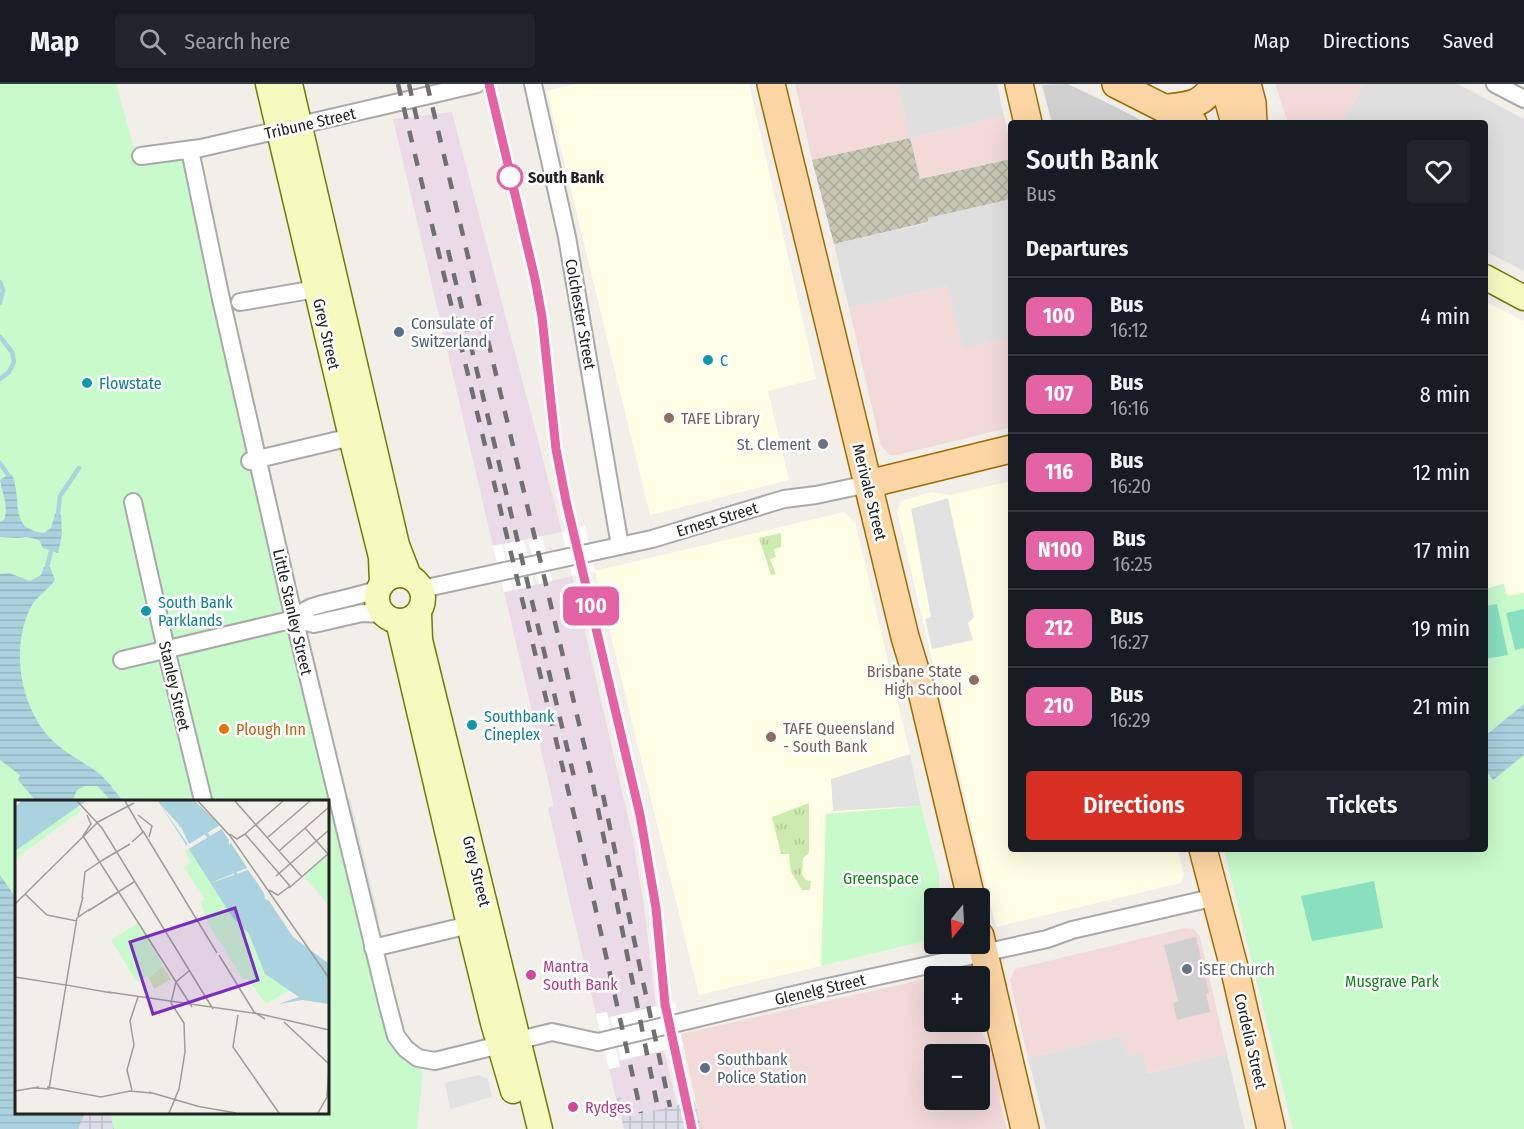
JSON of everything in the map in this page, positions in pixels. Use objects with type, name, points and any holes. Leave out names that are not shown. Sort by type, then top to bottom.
[{"type":"main road","name":"Merivale Street","points":[[771,84],[905,637],[923,696],[968,888]]},
{"type":"main road","points":[[1019,84],[1027,120]]},
{"type":"main road","points":[[1167,108],[1191,105],[1201,101],[1209,94],[1214,84]]},
{"type":"main road","points":[[1224,84],[1234,120]]},
{"type":"main road","points":[[1247,84],[1252,103],[1253,120]]},
{"type":"main road","points":[[1123,86],[1188,120]]},
{"type":"main road","name":"Ernest Street","points":[[868,484],[1008,450]]},
{"type":"main road","name":"Cordelia Street","points":[[1204,852],[1235,971],[1271,1129]]},
{"type":"main road","points":[[983,954],[1025,1129]]},
{"type":"street","name":"Grey Street","points":[[268,84],[290,128],[397,545],[406,603],[469,925],[540,1129]]},
{"type":"street","name":"Grey Street","points":[[290,84],[290,128],[316,289],[381,557],[380,586],[376,601],[379,609],[406,603]]},
{"type":"street","name":"Tribune Street","points":[[141,156],[190,150],[477,84]]},
{"type":"street","name":"Colchester Street","points":[[533,84],[567,237],[620,546]]},
{"type":"street","points":[[1495,84],[1524,99]]},
{"type":"street","name":"Little Stanley Street","points":[[190,150],[254,460],[373,948],[396,1036],[406,1049],[424,1060]]},
{"type":"street","points":[[1488,279],[1524,298]]},
{"type":"street","points":[[240,302],[316,289]]},
{"type":"street","points":[[254,460],[351,437]]},
{"type":"street","name":"Ernest Street","points":[[294,619],[314,624],[362,614],[620,546],[652,540],[784,499],[868,484]]},
{"type":"street","name":"Stanley Street","points":[[133,502],[203,800]]},
{"type":"street","points":[[380,586],[394,575],[406,603]]},
{"type":"street","name":"Ernest Street","points":[[122,660],[294,619],[311,608],[358,597],[380,586]]},
{"type":"street","name":"Grey Street","points":[[406,603],[420,640],[509,1042],[523,1129]]},
{"type":"street","name":"Glenelg Street","points":[[990,944],[1047,939],[1072,930],[1216,897]]},
{"type":"street","points":[[373,948],[469,925]]},
{"type":"street","name":"Glenelg Street","points":[[424,1060],[435,1061],[451,1058],[552,1032],[598,1042],[810,991],[948,954]]},
{"type":"shaded area","points":[[575,84],[749,84],[816,379],[768,391],[789,480],[650,515],[547,91]]},
{"type":"shaded area","points":[[795,84],[898,84],[910,138],[1004,116],[1008,132],[1008,160],[920,179],[909,138],[812,160]]},
{"type":"shaded area","points":[[898,84],[997,84],[1004,116],[910,138]]},
{"type":"shaded area","points":[[1068,84],[1140,120],[1051,120],[1042,85]]},
{"type":"shaded area","points":[[1275,84],[1363,84],[1344,120],[1287,120]]},
{"type":"shaded area","points":[[1363,84],[1458,84],[1524,119],[1524,271],[1488,253],[1488,120],[1344,120]]},
{"type":"shaded area","points":[[452,112],[562,532],[493,546],[393,119]]},
{"type":"shaded area","points":[[910,138],[920,179],[1008,160],[1008,200],[928,218],[928,222],[834,244],[812,160]]},
{"type":"shaded area","points":[[1008,200],[1008,339],[963,350],[947,286],[849,308],[834,244],[928,223],[928,218]]},
{"type":"shaded area","points":[[947,286],[963,349],[1008,338],[1008,428],[890,455],[881,446],[849,308]]},
{"type":"shaded area","points":[[1488,303],[1524,321],[1524,593],[1507,597],[1503,584],[1488,588]]},
{"type":"shaded area","name":"Brisbane State High School","points":[[1008,482],[1008,852],[1179,852],[1184,875],[1180,883],[996,927],[990,902],[990,888],[987,888],[897,512],[902,501],[931,492],[950,495]]},
{"type":"shaded area","points":[[948,498],[974,617],[968,623],[973,640],[932,649],[925,619],[931,617],[911,509]]},
{"type":"shaded area","name":"TAFE Queensland - South Bank","points":[[844,512],[855,522],[921,806],[939,873],[940,888],[924,888],[924,941],[699,995],[595,571]]},
{"type":"shaded area","points":[[572,576],[632,834],[644,905],[656,1007],[608,1018],[607,1012],[596,1014],[548,808],[554,806],[504,592]]},
{"type":"shaded area","points":[[910,754],[921,806],[833,811],[831,779]]},
{"type":"shaded area","points":[[350,798],[379,919],[375,919],[346,799]]},
{"type":"shaded area","points":[[1185,928],[1194,929],[1200,937],[1227,1054],[1147,1073],[1142,1052],[1127,1055],[1122,1035],[1028,1058],[1010,980],[1015,969]]},
{"type":"shaded area","name":"iSEE Church","points":[[1196,937],[1209,993],[1206,994],[1210,1012],[1177,1020],[1173,1003],[1178,1001],[1164,945]]},
{"type":"shaded area","points":[[924,979],[924,1032],[982,1032],[988,1044],[924,1044],[924,1110],[990,1110],[990,1048],[998,1062],[1002,1079],[1000,1099],[1007,1129],[702,1129],[681,1034]]},
{"type":"shaded area","points":[[1122,1035],[1128,1055],[1142,1051],[1148,1073],[1227,1054],[1245,1129],[1046,1129],[1028,1058]]},
{"type":"shaded area","points":[[664,1050],[677,1105],[626,1117],[621,1098],[616,1099],[609,1069],[620,1067],[619,1061]]},
{"type":"shaded area","points":[[479,1075],[488,1079],[492,1097],[450,1109],[445,1083]]},
{"type":"shaded area","points":[[621,1097],[626,1117],[695,1101],[702,1129],[624,1129],[616,1099]]},
{"type":"shaded area","points":[[85,1114],[110,1114],[114,1129],[78,1129]]},
{"type":"green space","name":"South Bank Parklands","points":[[0,84],[116,84],[137,159],[190,150],[396,1036],[424,1060],[417,1129],[78,1129],[85,1114],[328,1114],[328,800],[15,800],[15,897],[0,875]]},
{"type":"green space","points":[[781,533],[781,547],[774,549],[776,557],[770,559],[776,574],[771,575],[759,538]]},
{"type":"green space","name":"Musgrave Park","points":[[1504,584],[1507,596],[1524,593],[1524,1129],[1293,1129],[1225,852],[1488,852],[1488,588]]},
{"type":"green space","points":[[1497,604],[1508,655],[1488,658],[1488,606]]},
{"type":"green space","points":[[1524,609],[1524,648],[1515,650],[1506,613]]},
{"type":"green space","points":[[809,803],[809,853],[803,858],[802,875],[806,880],[811,881],[810,890],[802,890],[791,872],[789,854],[781,854],[772,817]]},
{"type":"green space","name":"Greenspace","points":[[921,806],[939,873],[940,888],[924,888],[924,941],[821,966],[826,814]]},
{"type":"green space","points":[[1374,881],[1383,928],[1312,941],[1301,896]]},
{"type":"water","points":[[12,475],[15,484],[18,512],[25,526],[44,533],[51,528],[55,514],[61,515],[62,534],[58,553],[43,548],[39,540],[27,537],[0,537],[0,522],[4,520],[6,510],[0,480]]},
{"type":"water","points":[[44,567],[50,567],[55,580],[33,603],[21,640],[22,677],[32,711],[52,740],[63,750],[100,774],[122,800],[108,800],[97,786],[85,786],[77,790],[73,800],[35,800],[18,780],[20,775],[0,760],[0,574],[9,573],[30,581],[41,575]]},
{"type":"water","points":[[1524,704],[1524,755],[1493,780],[1488,774],[1488,734]]},
{"type":"water","points":[[0,875],[15,897],[15,1114],[85,1114],[78,1129],[0,1129]]},
{"type":"pier","points":[[585,526],[595,571],[572,576],[562,532]]},
{"type":"pier","points":[[542,536],[552,581],[539,584],[528,539]]},
{"type":"pier","points":[[524,540],[534,585],[515,590],[504,544]]},
{"type":"pier","points":[[502,544],[513,590],[504,592],[493,546]]},
{"type":"pier","points":[[675,1002],[683,1046],[621,1060],[610,1017]]},
{"type":"pier","points":[[607,1012],[620,1067],[609,1069],[596,1014]]},
{"type":"waterway","points":[[0,282],[3,290],[0,303]]},
{"type":"waterway","points":[[0,337],[12,352],[14,362],[9,372],[0,379]]},
{"type":"waterway","points":[[0,463],[8,475]]},
{"type":"waterway","points":[[58,514],[60,496],[79,468]]},
{"type":"waterway","points":[[47,567],[51,551]]},
{"type":"railway","points":[[398,84],[582,848],[641,1113]]},
{"type":"railway","points":[[409,84],[418,124]]},
{"type":"railway","points":[[427,84],[591,774],[658,1109]]},
{"type":"railway","points":[[448,250],[575,781]]},
{"type":"railway","points":[[603,795],[670,1107]]},
{"type":"bus line","name":"100","points":[[489,84],[535,279],[542,317],[556,449],[566,501],[647,848],[656,908],[665,1004],[692,1129]]},
{"type":"place","name":"South Bank","points":[[510,177]]},
{"type":"place","name":"Consulate of Switzerland","points":[[399,332]]},
{"type":"place","name":"C","points":[[708,360]]},
{"type":"place","name":"Flowstate","points":[[87,383]]},
{"type":"place","name":"TAFE Library","points":[[669,418]]},
{"type":"place","name":"St. Clement","points":[[823,444]]},
{"type":"place","name":"South Bank Parklands","points":[[146,611]]},
{"type":"place","name":"Brisbane State High School","points":[[974,680]]},
{"type":"place","name":"Southbank Cineplex","points":[[472,725]]},
{"type":"place","name":"Plough Inn","points":[[224,729]]},
{"type":"place","name":"TAFE Queensland - South Bank","points":[[771,737]]},
{"type":"place","name":"iSEE Church","points":[[1187,969]]},
{"type":"place","name":"Mantra South Bank","points":[[531,975]]},
{"type":"place","name":"Southbank Police Station","points":[[705,1068]]},
{"type":"place","name":"Rydges","points":[[573,1107]]}]
